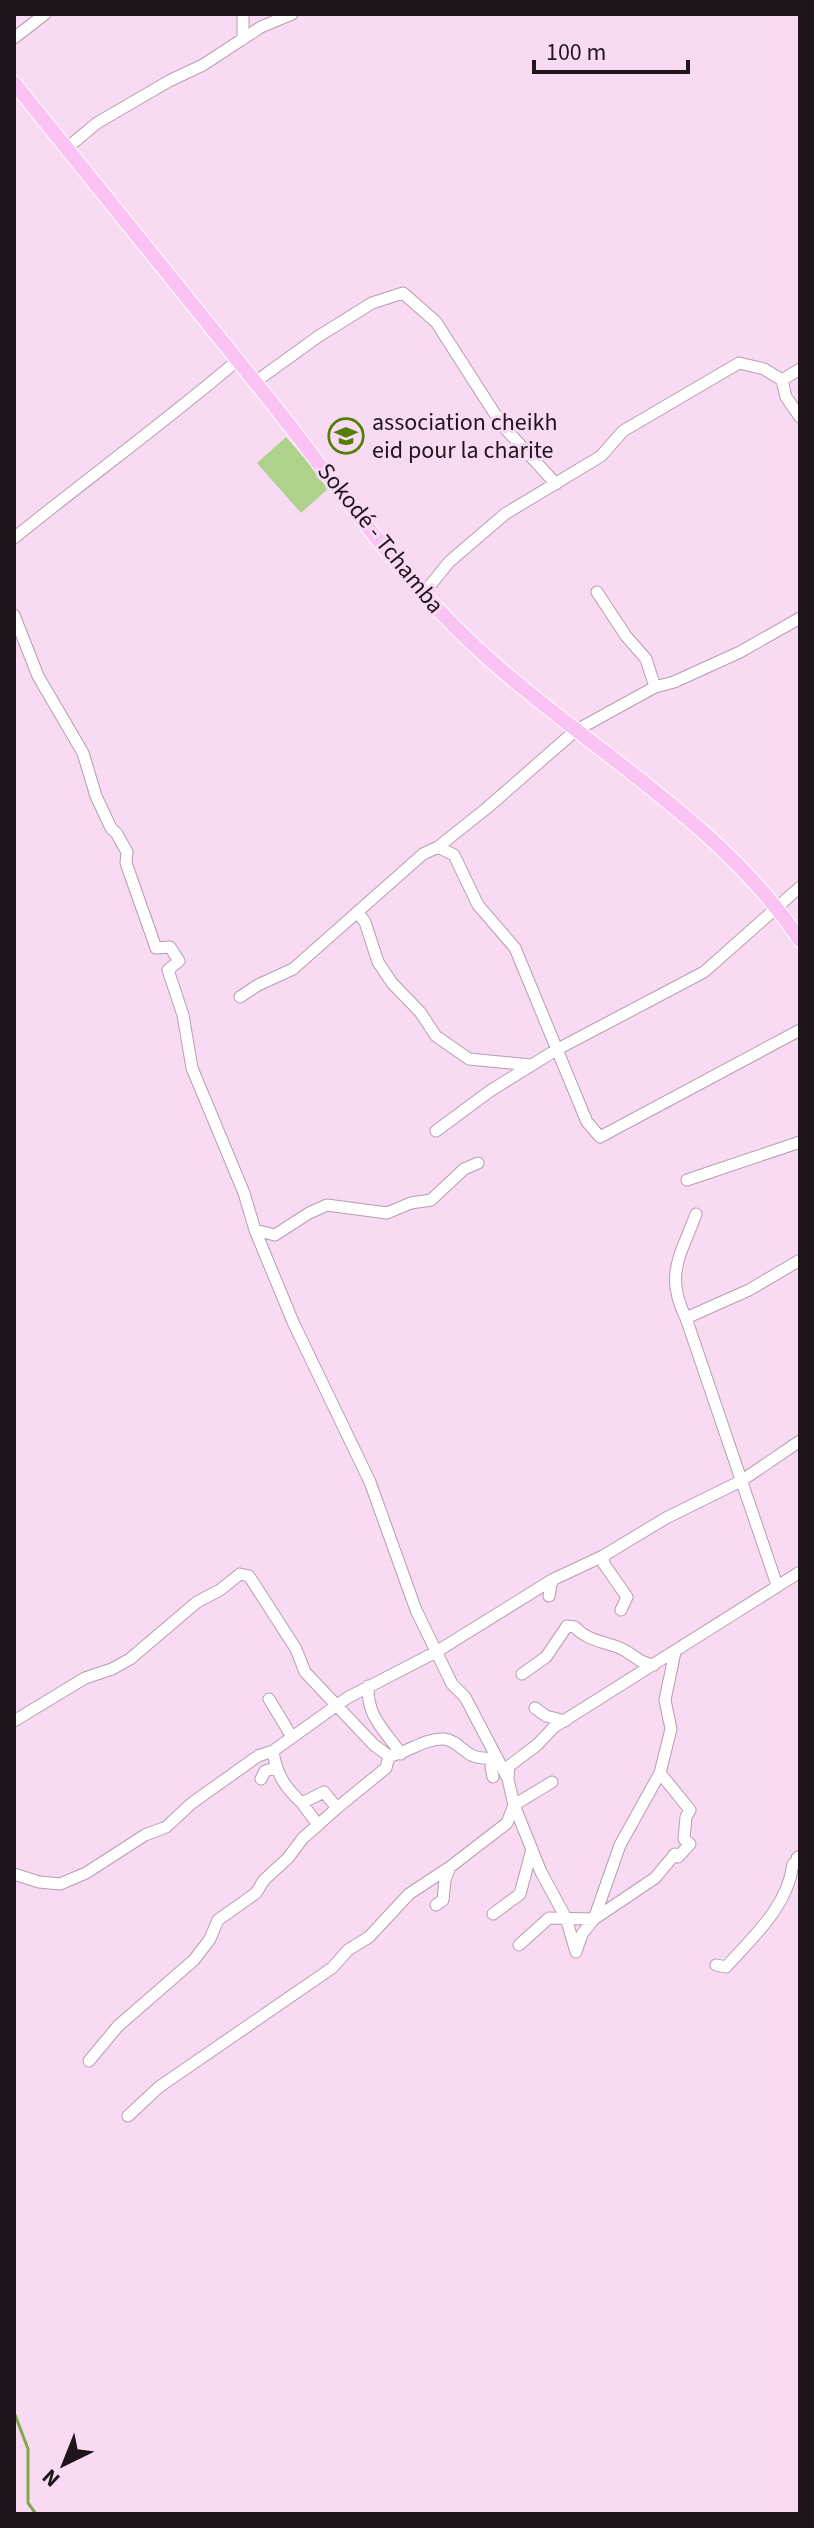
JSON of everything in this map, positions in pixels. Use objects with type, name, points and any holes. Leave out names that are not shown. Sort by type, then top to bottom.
[{"type":"main road","name":"Sokodé - Tchamba","points":[[14,83],[424,593],[492,663],[705,835],[775,908],[800,940]]},
{"type":"street","points":[[14,38],[44,14]]},
{"type":"street","points":[[243,14],[243,39]]},
{"type":"street","points":[[67,148],[97,123],[203,65],[261,27],[292,14]]},
{"type":"street","points":[[255,382],[372,303],[403,293],[417,302],[436,322],[502,425],[556,484]]},
{"type":"street","points":[[14,538],[238,360]]},
{"type":"street","points":[[424,593],[449,562],[505,514],[601,456],[623,431],[739,363],[764,369],[782,380],[786,397],[800,417]]},
{"type":"street","points":[[782,380],[800,369]]},
{"type":"street","points":[[597,592],[626,636],[646,659],[655,687]]},
{"type":"street","points":[[14,615],[38,676],[83,753],[96,796],[127,852],[126,863],[156,948],[170,947],[179,961],[168,970],[183,1015],[192,1068],[314,1370],[370,1482],[416,1610],[452,1684],[465,1697],[508,1779]]},
{"type":"street","points":[[240,997],[293,969],[423,854],[438,847],[487,808],[575,731],[655,687],[674,682],[740,652],[800,618]]},
{"type":"street","points":[[438,847],[454,855],[478,905],[515,948],[587,1122],[600,1137],[800,1030]]},
{"type":"street","points":[[436,1131],[490,1091],[556,1050],[704,972],[800,887]]},
{"type":"street","points":[[358,913],[365,922],[378,962],[436,1036],[469,1059],[531,1065]]},
{"type":"street","points":[[687,1180],[800,1142]]},
{"type":"street","points":[[255,1230],[275,1235],[327,1205],[387,1213],[411,1203],[431,1200],[464,1169],[478,1163]]},
{"type":"street","points":[[696,1214],[676,1265],[674,1287],[777,1585]]},
{"type":"street","points":[[686,1318],[749,1290],[800,1260]]},
{"type":"street","points":[[14,1874],[39,1882],[60,1884],[86,1873],[145,1835],[166,1827],[192,1803],[258,1756],[273,1751],[336,1705],[436,1652],[552,1580],[603,1556],[666,1518],[741,1481],[800,1441]]},
{"type":"street","points":[[603,1556],[604,1564],[627,1597],[621,1610]]},
{"type":"street","points":[[660,1773],[690,1810],[686,1817],[684,1839],[690,1844],[678,1857],[675,1854],[655,1878],[594,1919],[582,1934],[576,1952],[566,1918],[547,1885],[514,1805],[508,1779],[509,1766],[537,1745],[554,1727],[800,1572]]},
{"type":"street","points":[[14,1721],[85,1678],[130,1659],[197,1602],[220,1590],[240,1574],[249,1576],[296,1649],[305,1672],[374,1745],[395,1755]]},
{"type":"street","points":[[549,1596],[552,1580]]},
{"type":"street","points":[[509,1607],[523,1613]]},
{"type":"street","points":[[522,1674],[546,1657],[567,1626],[575,1627],[583,1636],[626,1651],[640,1663],[654,1665]]},
{"type":"street","points":[[594,1919],[620,1845],[660,1773],[671,1729],[665,1700],[675,1652]]},
{"type":"street","points":[[368,1686],[368,1704],[395,1755]]},
{"type":"street","points":[[269,1699],[292,1737]]},
{"type":"street","points":[[535,1708],[546,1716],[565,1721]]},
{"type":"street","points":[[89,2061],[118,2026],[194,1960],[210,1939],[218,1920],[256,1893],[303,1838],[386,1768],[395,1755],[419,1744],[442,1739],[453,1741],[474,1757],[496,1759]]},
{"type":"street","points":[[273,1751],[276,1768],[288,1791],[302,1803],[318,1825]]},
{"type":"street","points":[[493,1777],[491,1767],[496,1759]]},
{"type":"street","points":[[261,1779],[265,1771],[276,1768]]},
{"type":"street","points":[[128,2116],[159,2087],[332,1968],[348,1950],[369,1937],[409,1894],[507,1823],[514,1805],[552,1782]]},
{"type":"street","points":[[302,1803],[324,1792],[337,1808]]},
{"type":"street","points":[[493,1914],[520,1894],[532,1849]]},
{"type":"street","points":[[716,1965],[726,1967],[772,1916],[791,1882],[793,1864],[800,1856]]},
{"type":"street","points":[[436,1905],[443,1900],[450,1867]]},
{"type":"street","points":[[519,1945],[549,1918],[594,1919]]},
{"type":"green space","points":[[286,437],[330,487],[301,513],[257,463]]},
{"type":"waterway","points":[[14,2412],[28,2449],[28,2503],[36,2514]]},
{"type":"place","name":"association cheikh eid pour la charite","points":[[346,436]]}]
